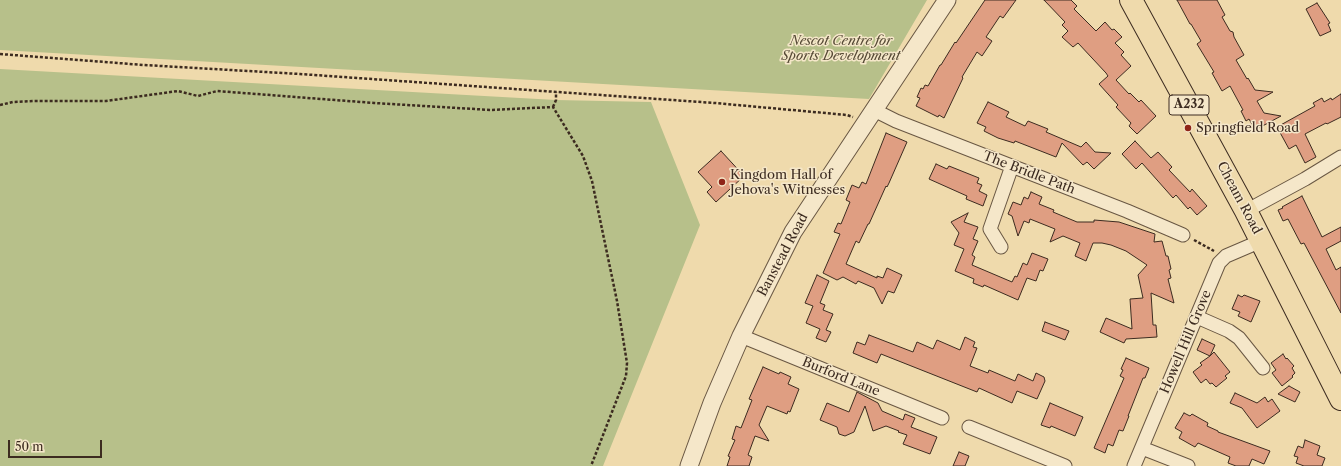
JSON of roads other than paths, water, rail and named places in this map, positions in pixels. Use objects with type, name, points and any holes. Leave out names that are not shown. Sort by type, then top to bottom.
[{"type":"highway","name":"Cheam Road","points":[[1131,0],[1262,241],[1341,399]]},
{"type":"street","name":"Banstead Road","points":[[689,466],[712,403],[741,336],[793,232],[947,0]]},
{"type":"street","name":"The Bridle Path","points":[[874,110],[896,121],[1127,211],[1183,235]]},
{"type":"street","points":[[1246,211],[1305,179],[1341,157]]},
{"type":"street","points":[[1002,247],[990,230],[1012,166]]},
{"type":"street","name":"Howell Hill Grove","points":[[1134,466],[1219,263],[1226,256],[1262,241]]},
{"type":"street","points":[[1197,317],[1229,330],[1239,338],[1263,368]]},
{"type":"street","name":"Burford Lane","points":[[741,336],[942,418]]},
{"type":"street","points":[[969,427],[1065,466]]},
{"type":"street","points":[[1142,448],[1188,466]]},
{"type":"place","name":"Springfield Road","points":[[1188,128]]},
{"type":"place","name":"Kingdom Hall of Jehova's Witnesses","points":[[722,182]]},
{"type":"park label","name":"Nescot Centre for Sports Development","points":[[841,48]]}]
